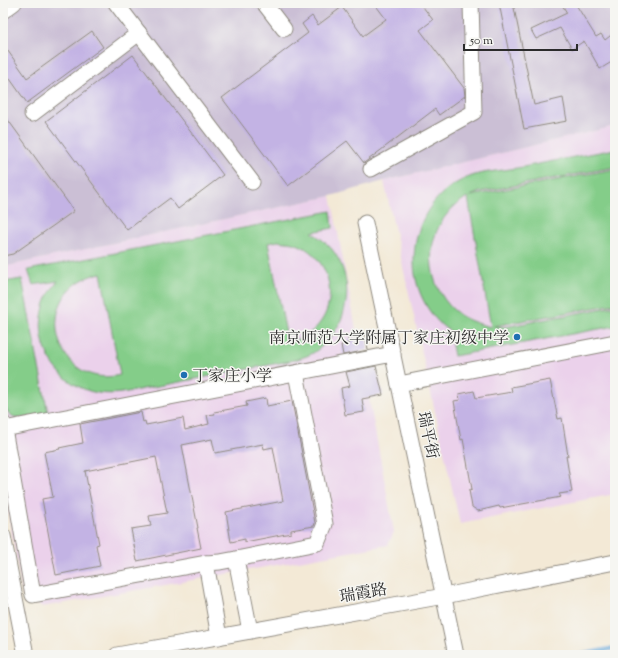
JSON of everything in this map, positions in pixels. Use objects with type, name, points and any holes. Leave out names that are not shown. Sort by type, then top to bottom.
[{"type":"street","points":[[3,11],[14,3]]},
{"type":"street","points":[[116,3],[252,182]]},
{"type":"street","points":[[264,3],[284,29]]},
{"type":"street","points":[[370,168],[474,112],[471,3]]},
{"type":"street","points":[[32,114],[139,33]]},
{"type":"street","name":"瑞平街","points":[[365,222],[455,648]]},
{"type":"street","points":[[399,384],[615,342]]},
{"type":"street","points":[[296,372],[325,524],[317,543],[220,562],[206,563],[33,595],[4,426],[393,354]]},
{"type":"street","points":[[3,536],[26,655]]},
{"type":"street","points":[[236,559],[250,631]]},
{"type":"street","name":"瑞霞路","points":[[117,655],[444,596],[615,562]]},
{"type":"street","points":[[206,563],[219,637]]},
{"type":"shaded area","points":[[3,3],[615,3],[615,126],[384,181],[331,196],[3,267]]},
{"type":"shaded area","name":"南京师范大学附属丁家庄初级中学","points":[[615,126],[615,494],[460,524],[384,181]]},
{"type":"shaded area","name":"丁家庄小学","points":[[331,196],[394,532],[388,545],[42,607],[23,596],[3,483],[3,267]]},
{"type":"green space","points":[[615,149],[615,167],[480,192],[470,196],[615,169],[615,304],[494,326],[505,327],[615,306],[615,326],[454,356],[451,340],[460,337],[445,328],[432,315],[419,291],[415,273],[414,264],[417,234],[429,209],[448,188],[475,175]],"holes":[[[467,197],[491,327],[463,317],[449,305],[435,280],[432,266],[434,238],[440,225],[452,208]]]},
{"type":"green space","points":[[331,211],[333,228],[312,232],[331,248],[339,261],[345,275],[347,290],[346,304],[342,318],[335,332],[313,353],[305,357],[122,393],[98,393],[84,389],[72,383],[53,364],[46,352],[42,339],[41,325],[43,311],[51,291],[58,281],[33,285],[28,270]],"holes":[[[278,241],[299,245],[311,253],[321,263],[327,276],[329,289],[329,302],[317,327],[305,336],[288,343],[268,243]],[[101,273],[120,375],[97,376],[78,368],[65,354],[58,336],[57,317],[64,298],[78,283]]]},
{"type":"green space","points":[[22,279],[48,413],[26,418],[11,415],[7,411],[3,396],[3,282]]},
{"type":"building","points":[[374,3],[420,3],[433,20],[420,30],[464,88],[465,96],[439,115],[435,109],[364,163],[347,141],[288,186],[222,98],[308,33],[302,24],[312,16],[318,25],[342,7],[363,36],[386,19]]},
{"type":"building","points":[[499,3],[513,3],[534,105],[563,98],[567,121],[524,129]]},
{"type":"building","points":[[561,3],[575,3],[596,37],[601,34],[605,40],[615,32],[615,60],[600,69],[584,41],[572,49],[560,28],[536,39],[531,30],[567,13]]},
{"type":"building","points":[[92,31],[103,47],[27,103],[3,69],[3,44],[27,78]]},
{"type":"building","points":[[133,55],[223,175],[178,209],[170,198],[127,230],[46,121]]},
{"type":"building","points":[[3,113],[74,211],[13,254],[3,256]]},
{"type":"building","points":[[366,335],[368,350],[343,355],[341,345],[349,343],[348,339]]},
{"type":"building","points":[[376,366],[383,395],[362,399],[364,412],[345,415],[341,388],[350,386],[346,372]]},
{"type":"building","points":[[550,380],[558,419],[562,418],[572,492],[559,494],[561,497],[500,508],[499,506],[478,511],[472,507],[469,490],[472,489],[463,439],[461,440],[454,401],[460,400],[459,394],[474,391],[476,398],[512,392],[511,387]]},
{"type":"building","points":[[266,398],[267,406],[292,401],[315,523],[314,526],[291,530],[291,533],[245,542],[245,539],[231,542],[226,512],[283,501],[273,447],[264,449],[263,444],[215,453],[212,439],[182,445],[201,548],[137,561],[131,529],[151,526],[149,516],[167,513],[156,457],[85,471],[99,544],[96,545],[100,566],[56,575],[42,499],[53,497],[44,452],[83,443],[80,424],[141,412],[143,422],[145,421],[146,425],[183,418],[185,430],[209,424],[207,415],[215,414],[214,412],[247,406],[246,402]]},
{"type":"waterway","points":[[580,655],[615,648]]},
{"type":"place","name":"南京师范大学附属丁家庄初级中学","points":[[517,337]]},
{"type":"place","name":"丁家庄小学","points":[[184,375]]}]
